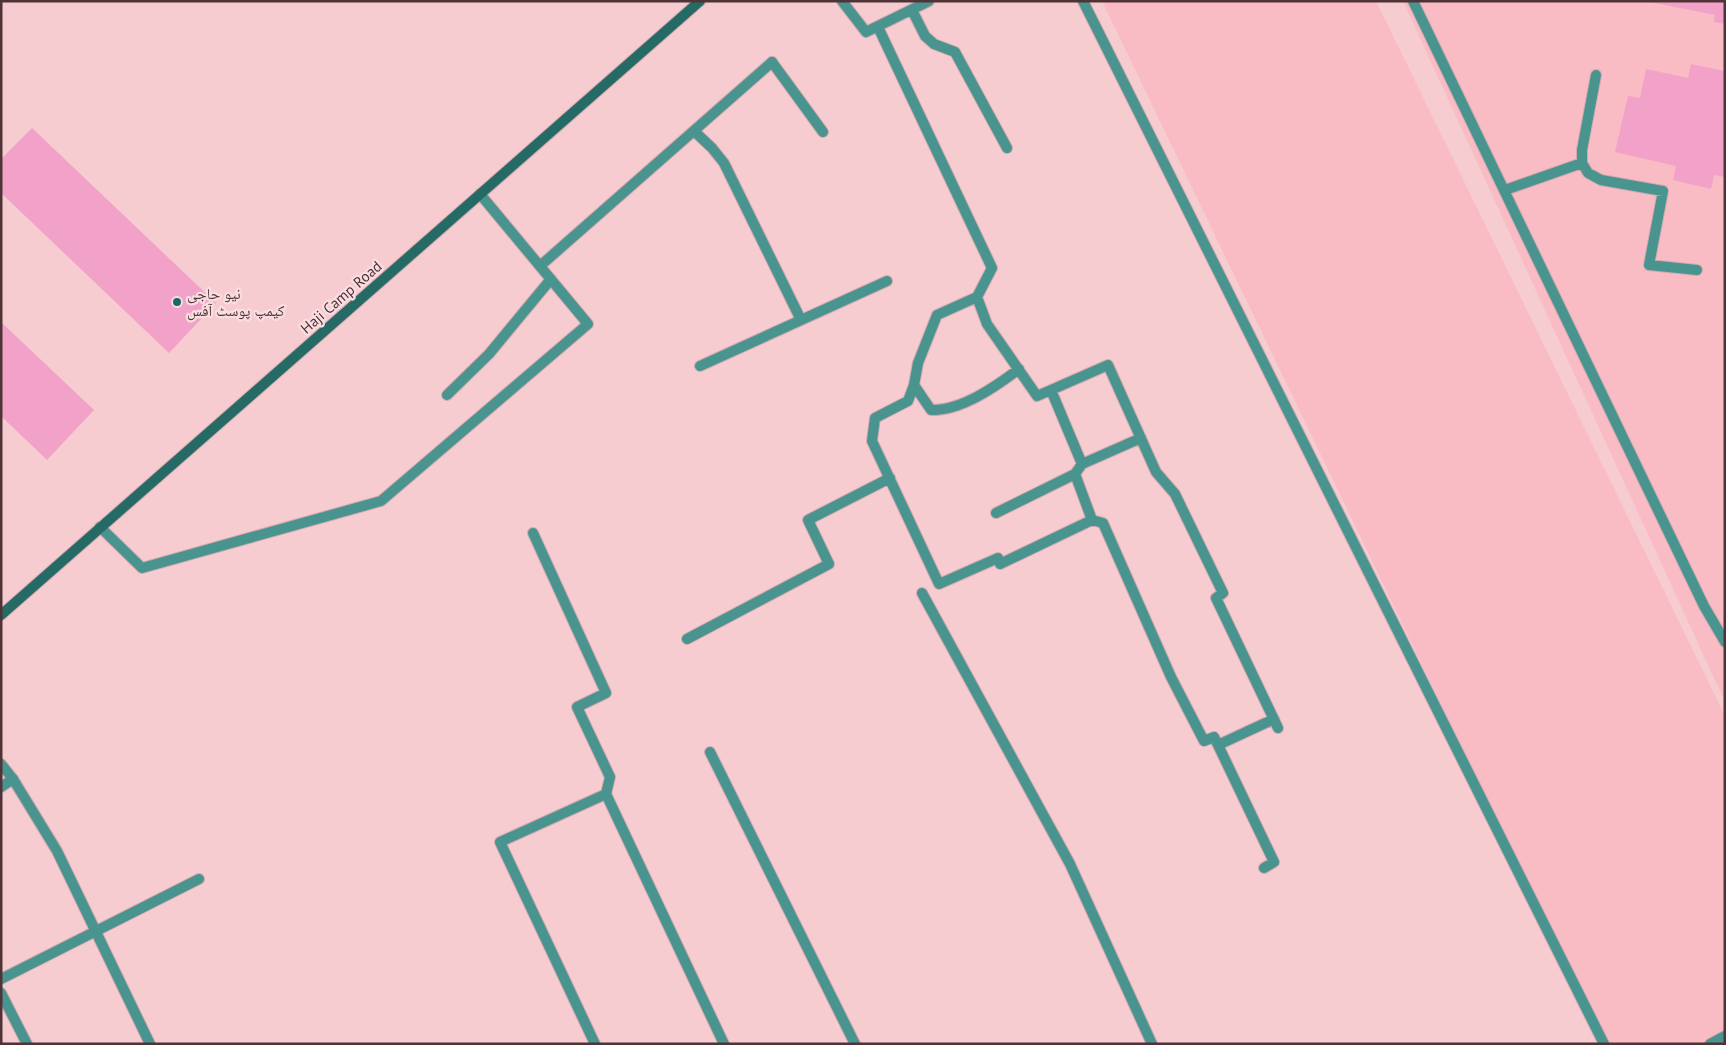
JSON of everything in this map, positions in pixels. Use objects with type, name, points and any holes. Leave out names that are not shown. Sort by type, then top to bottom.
[{"type":"street","name":"Haji Camp Road","points":[[1,615],[700,1]]},
{"type":"street","points":[[842,1],[866,32],[929,1]]},
{"type":"street","points":[[1083,1],[1604,1044]]},
{"type":"street","points":[[1413,1],[1704,606],[1725,642]]},
{"type":"street","points":[[912,10],[925,36],[934,44],[956,52],[1007,148]]},
{"type":"street","points":[[878,27],[992,268],[977,297],[937,314],[918,363],[914,385],[908,402],[875,418],[872,441],[939,584],[998,558],[1000,564],[1092,520],[1103,523],[1171,677],[1204,741],[1214,737],[1274,862],[1264,868]]},
{"type":"street","points":[[540,266],[772,62],[823,132]]},
{"type":"street","points":[[1596,75],[1582,150],[1582,163],[1588,173],[1601,180],[1663,191],[1648,265],[1697,270]]},
{"type":"street","points":[[694,131],[724,162],[801,320]]},
{"type":"street","points":[[1505,190],[1582,163]]},
{"type":"street","points":[[100,527],[142,568],[381,501],[588,324],[480,194]]},
{"type":"street","points":[[447,395],[489,354],[551,279]]},
{"type":"street","points":[[700,366],[887,281]]},
{"type":"street","points":[[977,297],[987,324],[1037,396],[1108,365],[1156,472],[1175,494],[1223,593],[1216,598],[1276,723],[1218,745]]},
{"type":"street","points":[[914,385],[931,410],[944,410],[989,391],[1019,370]]},
{"type":"street","points":[[1052,390],[1082,464]]},
{"type":"street","points":[[996,513],[1075,474],[1082,464],[1141,438]]},
{"type":"street","points":[[1075,474],[1092,520]]},
{"type":"street","points":[[687,639],[829,564],[808,520],[890,478]]},
{"type":"street","points":[[534,533],[606,693],[577,707],[610,777],[606,794],[724,1044]]},
{"type":"street","points":[[922,593],[1070,864],[1152,1044]]},
{"type":"street","points":[[710,752],[855,1044]]},
{"type":"street","points":[[1,764],[13,779],[57,851],[150,1044]]},
{"type":"street","points":[[1,787],[13,779]]},
{"type":"street","points":[[595,1044],[500,842],[606,794]]},
{"type":"street","points":[[1,978],[199,879]]},
{"type":"street","points":[[1,993],[27,1044]]},
{"type":"street","points":[[1710,1044],[1725,1036]]},
{"type":"shaded area","points":[[1102,1],[1376,1],[1725,716],[1725,1036],[1709,1044],[1605,1044]]},
{"type":"shaded area","points":[[1403,1],[1725,1],[1725,702]]},
{"type":"building","points":[[1645,1],[1725,1],[1725,24],[1714,22],[1715,15]]},
{"type":"building","points":[[1691,64],[1725,71],[1725,177],[1714,175],[1711,189],[1673,180],[1676,166],[1615,152],[1628,96],[1640,98],[1646,69],[1688,78]]},
{"type":"building","points":[[32,128],[216,303],[169,353],[1,193],[1,159]]},
{"type":"building","points":[[1,322],[94,410],[47,460],[1,416]]},
{"type":"place","name":"نیو حاجی کیمپ پوسٹ آفس","points":[[177,302]]}]
